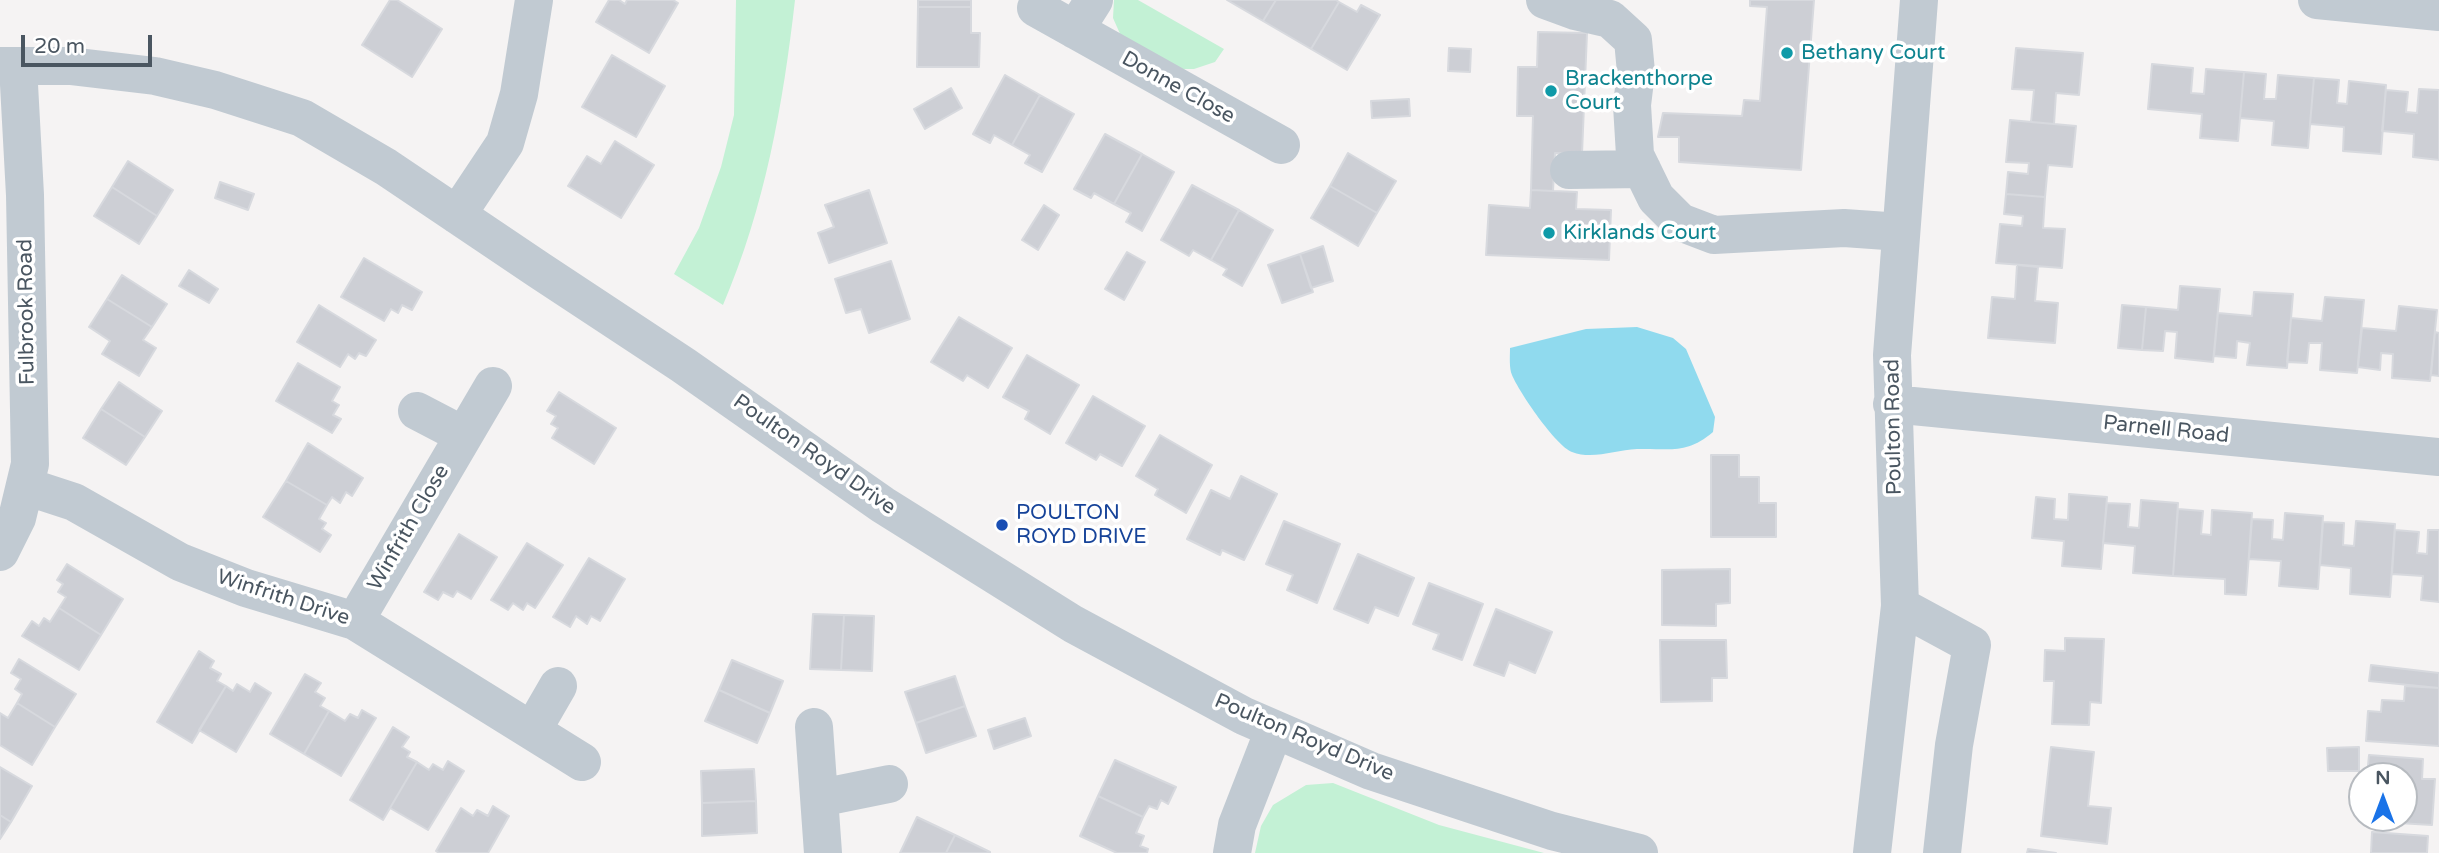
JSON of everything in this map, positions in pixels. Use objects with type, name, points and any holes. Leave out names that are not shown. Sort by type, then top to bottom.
[{"type":"street","points":[[457,215],[505,143],[519,94],[534,0]]},
{"type":"street","points":[[1545,0],[1575,11],[1610,19],[1633,40],[1636,72],[1632,105],[1635,155],[1656,198],[1680,222],[1714,234],[1844,228],[1901,232]]},
{"type":"street","name":"Poulton Road","points":[[1872,853],[1900,606],[1892,355],[1919,0]]},
{"type":"street","points":[[2317,0],[2439,12]]},
{"type":"street","name":"Donne Close","points":[[1036,8],[1085,15],[1282,145]]},
{"type":"street","name":"Poulton Royd Drive","points":[[9,66],[70,66],[155,76],[215,90],[302,118],[386,167],[683,365],[883,505],[1073,624],[1232,710],[1384,775],[1552,831],[1639,853]]},
{"type":"street","name":"Fulbrook Road","points":[[0,552],[17,518],[30,464],[25,195],[9,66]]},
{"type":"street","points":[[1570,170],[1642,169]]},
{"type":"street","name":"Winfrith Close","points":[[355,621],[493,386]]},
{"type":"street","name":"Parnell Road","points":[[1892,404],[2439,457]]},
{"type":"street","points":[[417,411],[463,435]]},
{"type":"street","name":"Winfrith Drive","points":[[25,486],[74,502],[180,562],[246,588],[355,621],[582,762]]},
{"type":"street","points":[[1900,606],[1972,645],[1954,745],[1942,853]]},
{"type":"street","points":[[531,731],[558,686]]},
{"type":"street","points":[[814,727],[823,853]]},
{"type":"street","points":[[1232,853],[1237,825],[1274,730]]},
{"type":"street","points":[[820,798],[890,784]]},
{"type":"green space","points":[[736,0],[795,0],[785,78],[770,155],[750,231],[723,305],[674,274],[699,228],[721,167],[734,115]]},
{"type":"green space","points":[[1114,0],[1138,0],[1224,49],[1215,62],[1194,69],[1167,69],[1121,36],[1113,18]]},
{"type":"green space","points":[[1333,783],[1439,825],[1544,853],[1255,853],[1261,826],[1273,805],[1306,785]]},
{"type":"water","points":[[1637,327],[1673,338],[1686,349],[1715,417],[1713,432],[1694,444],[1677,449],[1637,449],[1596,455],[1572,452],[1557,440],[1539,418],[1516,383],[1511,372],[1510,348],[1586,329]]},
{"type":"building","points":[[390,0],[397,0],[442,29],[412,77],[362,45]]},
{"type":"building","points":[[609,0],[619,0],[625,4],[627,0],[673,0],[678,3],[649,53],[596,22]]},
{"type":"building","points":[[918,0],[971,0],[971,7],[918,7]]},
{"type":"building","points":[[1227,0],[1276,0],[1263,21]]},
{"type":"building","points":[[1276,0],[1339,2],[1311,49],[1263,21]]},
{"type":"building","name":"Bethany Court","points":[[1750,0],[1814,0],[1801,170],[1679,162],[1679,137],[1658,137],[1663,113],[1742,116],[1744,100],[1760,101],[1767,7],[1750,6]]},
{"type":"building","points":[[1339,2],[1357,12],[1361,5],[1380,15],[1347,70],[1311,49]]},
{"type":"building","points":[[918,7],[971,7],[971,33],[980,33],[979,67],[917,67]]},
{"type":"building","name":"Brackenthorpe Court","points":[[1538,32],[1587,33],[1582,154],[1555,153],[1553,191],[1531,190],[1533,116],[1517,116],[1518,67],[1537,67]]},
{"type":"building","points":[[1449,48],[1471,49],[1470,72],[1448,71]]},
{"type":"building","points":[[2016,48],[2083,53],[2079,95],[2056,93],[2054,124],[2031,122],[2034,90],[2012,89]]},
{"type":"building","points":[[612,55],[665,86],[636,137],[582,107]]},
{"type":"building","points":[[2152,64],[2193,68],[2191,93],[2204,94],[2206,69],[2244,72],[2238,141],[2200,138],[2202,114],[2148,109]]},
{"type":"building","points":[[2244,72],[2266,74],[2264,99],[2276,99],[2278,75],[2314,78],[2308,148],[2272,145],[2274,121],[2240,118]]},
{"type":"building","points":[[1005,75],[1040,95],[1012,145],[994,135],[990,143],[973,134]]},
{"type":"building","points":[[2314,78],[2339,80],[2337,103],[2347,104],[2349,81],[2386,85],[2381,154],[2343,151],[2344,127],[2310,124]]},
{"type":"building","points":[[951,88],[962,108],[925,129],[914,109]]},
{"type":"building","points":[[2419,89],[2439,90],[2439,160],[2413,157],[2414,134],[2382,131],[2386,90],[2408,92],[2406,112],[2417,113]]},
{"type":"building","points":[[1040,95],[1074,114],[1042,172],[1025,163],[1030,155],[1012,145]]},
{"type":"building","points":[[1409,99],[1410,116],[1372,118],[1371,101]]},
{"type":"building","points":[[2010,120],[2076,126],[2072,167],[2048,165],[2045,197],[2006,194],[2008,172],[2028,174],[2029,163],[2006,162]]},
{"type":"building","points":[[1105,134],[1142,154],[1114,204],[1094,193],[1091,198],[1074,189]]},
{"type":"building","points":[[615,141],[654,165],[621,218],[568,186],[587,156],[601,164]]},
{"type":"building","points":[[1348,153],[1396,181],[1377,213],[1330,186]]},
{"type":"building","points":[[1142,154],[1174,172],[1142,231],[1126,222],[1131,213],[1114,204]]},
{"type":"building","points":[[128,161],[173,190],[157,216],[112,187]]},
{"type":"building","points":[[220,182],[254,194],[248,210],[215,198]]},
{"type":"building","points":[[1192,185],[1239,210],[1211,260],[1193,250],[1189,256],[1161,240]]},
{"type":"building","points":[[1330,186],[1377,213],[1358,246],[1311,218]]},
{"type":"building","points":[[112,187],[157,216],[139,244],[94,216]]},
{"type":"building","points":[[869,190],[887,243],[829,263],[818,233],[834,227],[825,205]]},
{"type":"building","name":"Kirklands Court","points":[[1531,190],[1577,192],[1576,209],[1611,210],[1609,260],[1486,255],[1489,205],[1530,208]]},
{"type":"building","points":[[2006,194],[2045,197],[2043,228],[2065,229],[2062,268],[1996,263],[2000,224],[2022,226],[2023,216],[2004,214]]},
{"type":"building","points":[[1044,205],[1059,215],[1038,250],[1022,240]]},
{"type":"building","points":[[1239,210],[1273,230],[1242,286],[1223,275],[1227,269],[1211,260]]},
{"type":"building","points":[[1323,246],[1333,281],[1311,288],[1300,254]]},
{"type":"building","points":[[1127,252],[1145,262],[1124,300],[1105,289]]},
{"type":"building","points":[[1300,254],[1313,292],[1282,303],[1268,265]]},
{"type":"building","points":[[364,258],[422,292],[412,310],[402,305],[398,313],[391,309],[384,321],[341,297]]},
{"type":"building","points":[[891,261],[910,319],[869,333],[861,309],[846,313],[835,279]]},
{"type":"building","points":[[2017,265],[2038,267],[2035,301],[2058,303],[2055,343],[1988,338],[1992,297],[2015,299]]},
{"type":"building","points":[[189,270],[218,289],[209,303],[179,286]]},
{"type":"building","points":[[122,275],[167,304],[152,327],[107,299]]},
{"type":"building","points":[[2180,286],[2220,289],[2213,362],[2175,358],[2177,332],[2165,331],[2163,351],[2142,350],[2146,307],[2178,310]]},
{"type":"building","points":[[2254,292],[2293,294],[2287,368],[2247,365],[2250,343],[2237,341],[2236,358],[2214,356],[2218,313],[2252,316]]},
{"type":"building","points":[[2325,297],[2364,300],[2357,373],[2320,370],[2322,343],[2309,343],[2307,363],[2287,362],[2291,318],[2322,321]]},
{"type":"building","points":[[107,299],[152,327],[143,340],[156,348],[139,376],[102,354],[110,341],[89,327]]},
{"type":"building","points":[[319,305],[376,340],[366,356],[359,353],[355,359],[348,354],[340,367],[297,342]]},
{"type":"building","points":[[2122,305],[2146,307],[2142,350],[2118,348]]},
{"type":"building","points":[[2399,306],[2437,310],[2430,381],[2392,378],[2393,354],[2381,353],[2380,370],[2358,367],[2362,328],[2396,331]]},
{"type":"building","points":[[959,317],[1012,348],[988,388],[967,375],[963,381],[931,362]]},
{"type":"building","points":[[2435,332],[2439,333],[2439,376],[2431,375]]},
{"type":"building","points":[[1027,355],[1079,385],[1050,434],[1025,419],[1029,411],[1003,397]]},
{"type":"building","points":[[298,363],[340,387],[332,401],[339,405],[333,415],[341,419],[332,433],[276,401]]},
{"type":"building","points":[[119,382],[162,411],[145,437],[101,409]]},
{"type":"building","points":[[559,392],[616,428],[594,464],[552,438],[558,428],[551,424],[556,416],[547,411]]},
{"type":"building","points":[[1093,396],[1145,426],[1122,466],[1100,454],[1096,460],[1066,443]]},
{"type":"building","points":[[101,409],[145,437],[126,465],[83,438]]},
{"type":"building","points":[[1160,435],[1212,465],[1186,513],[1155,495],[1158,489],[1136,476]]},
{"type":"building","points":[[308,443],[363,478],[352,496],[346,492],[340,503],[332,497],[327,505],[286,481]]},
{"type":"building","points":[[1711,455],[1739,455],[1739,477],[1759,477],[1759,503],[1776,503],[1776,537],[1711,537]]},
{"type":"building","points":[[1241,476],[1277,494],[1244,560],[1222,550],[1220,555],[1187,539],[1211,490],[1230,499]]},
{"type":"building","points":[[286,481],[327,505],[319,519],[326,523],[322,529],[331,535],[320,552],[263,517]]},
{"type":"building","points":[[2069,494],[2107,497],[2101,569],[2062,566],[2064,541],[2032,538],[2036,497],[2055,499],[2054,519],[2068,520]]},
{"type":"building","points":[[2141,500],[2178,503],[2173,576],[2133,573],[2135,546],[2103,543],[2107,503],[2130,504],[2128,527],[2139,528]]},
{"type":"building","points":[[2178,509],[2203,511],[2201,534],[2211,535],[2212,510],[2252,513],[2246,595],[2225,594],[2225,579],[2173,576]]},
{"type":"building","points":[[2285,513],[2323,516],[2318,589],[2279,586],[2281,561],[2249,559],[2252,519],[2273,520],[2272,539],[2283,540]]},
{"type":"building","points":[[1284,521],[1340,544],[1317,603],[1287,590],[1293,575],[1266,564]]},
{"type":"building","points":[[2356,521],[2395,524],[2390,597],[2350,594],[2351,568],[2320,565],[2323,522],[2344,523],[2343,545],[2354,546]]},
{"type":"building","points":[[2395,530],[2419,532],[2417,553],[2427,554],[2428,530],[2439,530],[2439,602],[2421,600],[2423,576],[2392,574]]},
{"type":"building","points":[[459,534],[497,557],[471,599],[457,591],[453,597],[443,592],[438,600],[424,592]]},
{"type":"building","points":[[527,543],[563,565],[535,608],[527,603],[523,610],[513,603],[508,610],[491,600]]},
{"type":"building","points":[[1358,554],[1414,578],[1398,616],[1375,607],[1368,623],[1334,609]]},
{"type":"building","points":[[589,558],[625,579],[600,621],[591,616],[587,624],[576,616],[570,627],[553,617]]},
{"type":"building","points":[[67,564],[123,599],[101,635],[59,608],[66,597],[58,592],[63,584],[57,580]]},
{"type":"building","points":[[1730,569],[1730,603],[1716,604],[1716,626],[1662,625],[1662,570]]},
{"type":"building","points":[[1429,583],[1483,604],[1462,660],[1433,649],[1439,634],[1413,624]]},
{"type":"building","points":[[59,608],[101,635],[79,670],[22,636],[32,621],[39,626],[44,618],[50,622]]},
{"type":"building","points":[[1496,609],[1552,632],[1535,673],[1509,662],[1504,676],[1474,665]]},
{"type":"building","points":[[813,614],[844,615],[841,670],[810,669]]},
{"type":"building","points":[[844,615],[874,616],[872,671],[841,670]]},
{"type":"building","points":[[2065,638],[2104,639],[2101,703],[2090,702],[2089,725],[2052,724],[2054,681],[2044,681],[2045,650],[2065,651]]},
{"type":"building","points":[[1660,640],[1726,640],[1727,678],[1712,678],[1712,701],[1661,702]]},
{"type":"building","points":[[199,651],[214,661],[210,668],[221,674],[217,681],[226,686],[192,743],[157,722]]},
{"type":"building","points":[[19,659],[76,694],[55,727],[17,703],[22,694],[15,689],[21,679],[11,673]]},
{"type":"building","points":[[732,660],[783,681],[770,713],[719,690]]},
{"type":"building","points":[[2371,665],[2439,673],[2439,688],[2369,681]]},
{"type":"building","points":[[305,674],[321,683],[315,692],[325,698],[320,706],[329,711],[304,754],[270,734]]},
{"type":"building","points":[[955,676],[965,706],[916,723],[905,692]]},
{"type":"building","points":[[255,683],[271,693],[236,752],[199,730],[226,686],[233,691],[237,684],[250,692]]},
{"type":"building","points":[[2405,686],[2439,688],[2439,746],[2366,741],[2368,711],[2381,712],[2382,700],[2404,701]]},
{"type":"building","points":[[719,690],[770,713],[757,743],[705,721]]},
{"type":"building","points":[[17,703],[55,727],[32,765],[0,745],[0,713],[8,718]]},
{"type":"building","points":[[965,706],[976,736],[926,753],[916,723]]},
{"type":"building","points":[[362,710],[376,718],[341,776],[304,754],[329,711],[345,721],[350,714],[358,718]]},
{"type":"building","points":[[1025,718],[1031,736],[994,749],[988,730]]},
{"type":"building","points":[[393,727],[409,737],[402,747],[410,752],[407,757],[417,762],[383,820],[350,800]]},
{"type":"building","points":[[2051,747],[2094,752],[2088,806],[2111,808],[2107,844],[2041,836]]},
{"type":"building","points":[[2359,747],[2359,762],[2348,762],[2348,771],[2328,771],[2327,748]]},
{"type":"building","points":[[2369,755],[2423,759],[2422,779],[2435,779],[2432,825],[2418,824],[2418,762],[2368,762]]},
{"type":"building","points":[[1115,760],[1176,787],[1168,804],[1161,800],[1157,809],[1149,806],[1143,817],[1098,796]]},
{"type":"building","points":[[448,761],[464,771],[428,830],[390,808],[417,762],[429,770],[433,764],[443,770]]},
{"type":"building","points":[[0,767],[32,786],[11,822],[0,815]]},
{"type":"building","points":[[754,769],[756,801],[702,803],[701,771]]},
{"type":"building","points":[[1098,796],[1143,817],[1136,833],[1144,836],[1140,846],[1148,849],[1147,853],[1117,853],[1080,836]]},
{"type":"building","points":[[756,801],[757,833],[702,836],[702,803]]},
{"type":"building","points":[[493,806],[509,816],[488,853],[436,851],[461,808],[473,816],[477,810],[488,816]]},
{"type":"building","points":[[0,815],[11,822],[0,839]]},
{"type":"building","points":[[917,817],[955,835],[946,853],[900,853]]},
{"type":"building","points":[[2372,832],[2428,836],[2427,853],[2371,853]]},
{"type":"building","points":[[955,835],[990,852],[990,853],[946,853]]},
{"type":"building","points":[[2028,849],[2056,853],[2027,853]]},
{"type":"place","name":"Bethany Court","points":[[1787,53]]},
{"type":"place","name":"Brackenthorpe Court","points":[[1551,91]]},
{"type":"place","name":"Kirklands Court","points":[[1549,233]]},
{"type":"place","name":"POULTON ROYD DRIVE","points":[[1002,525]]}]
